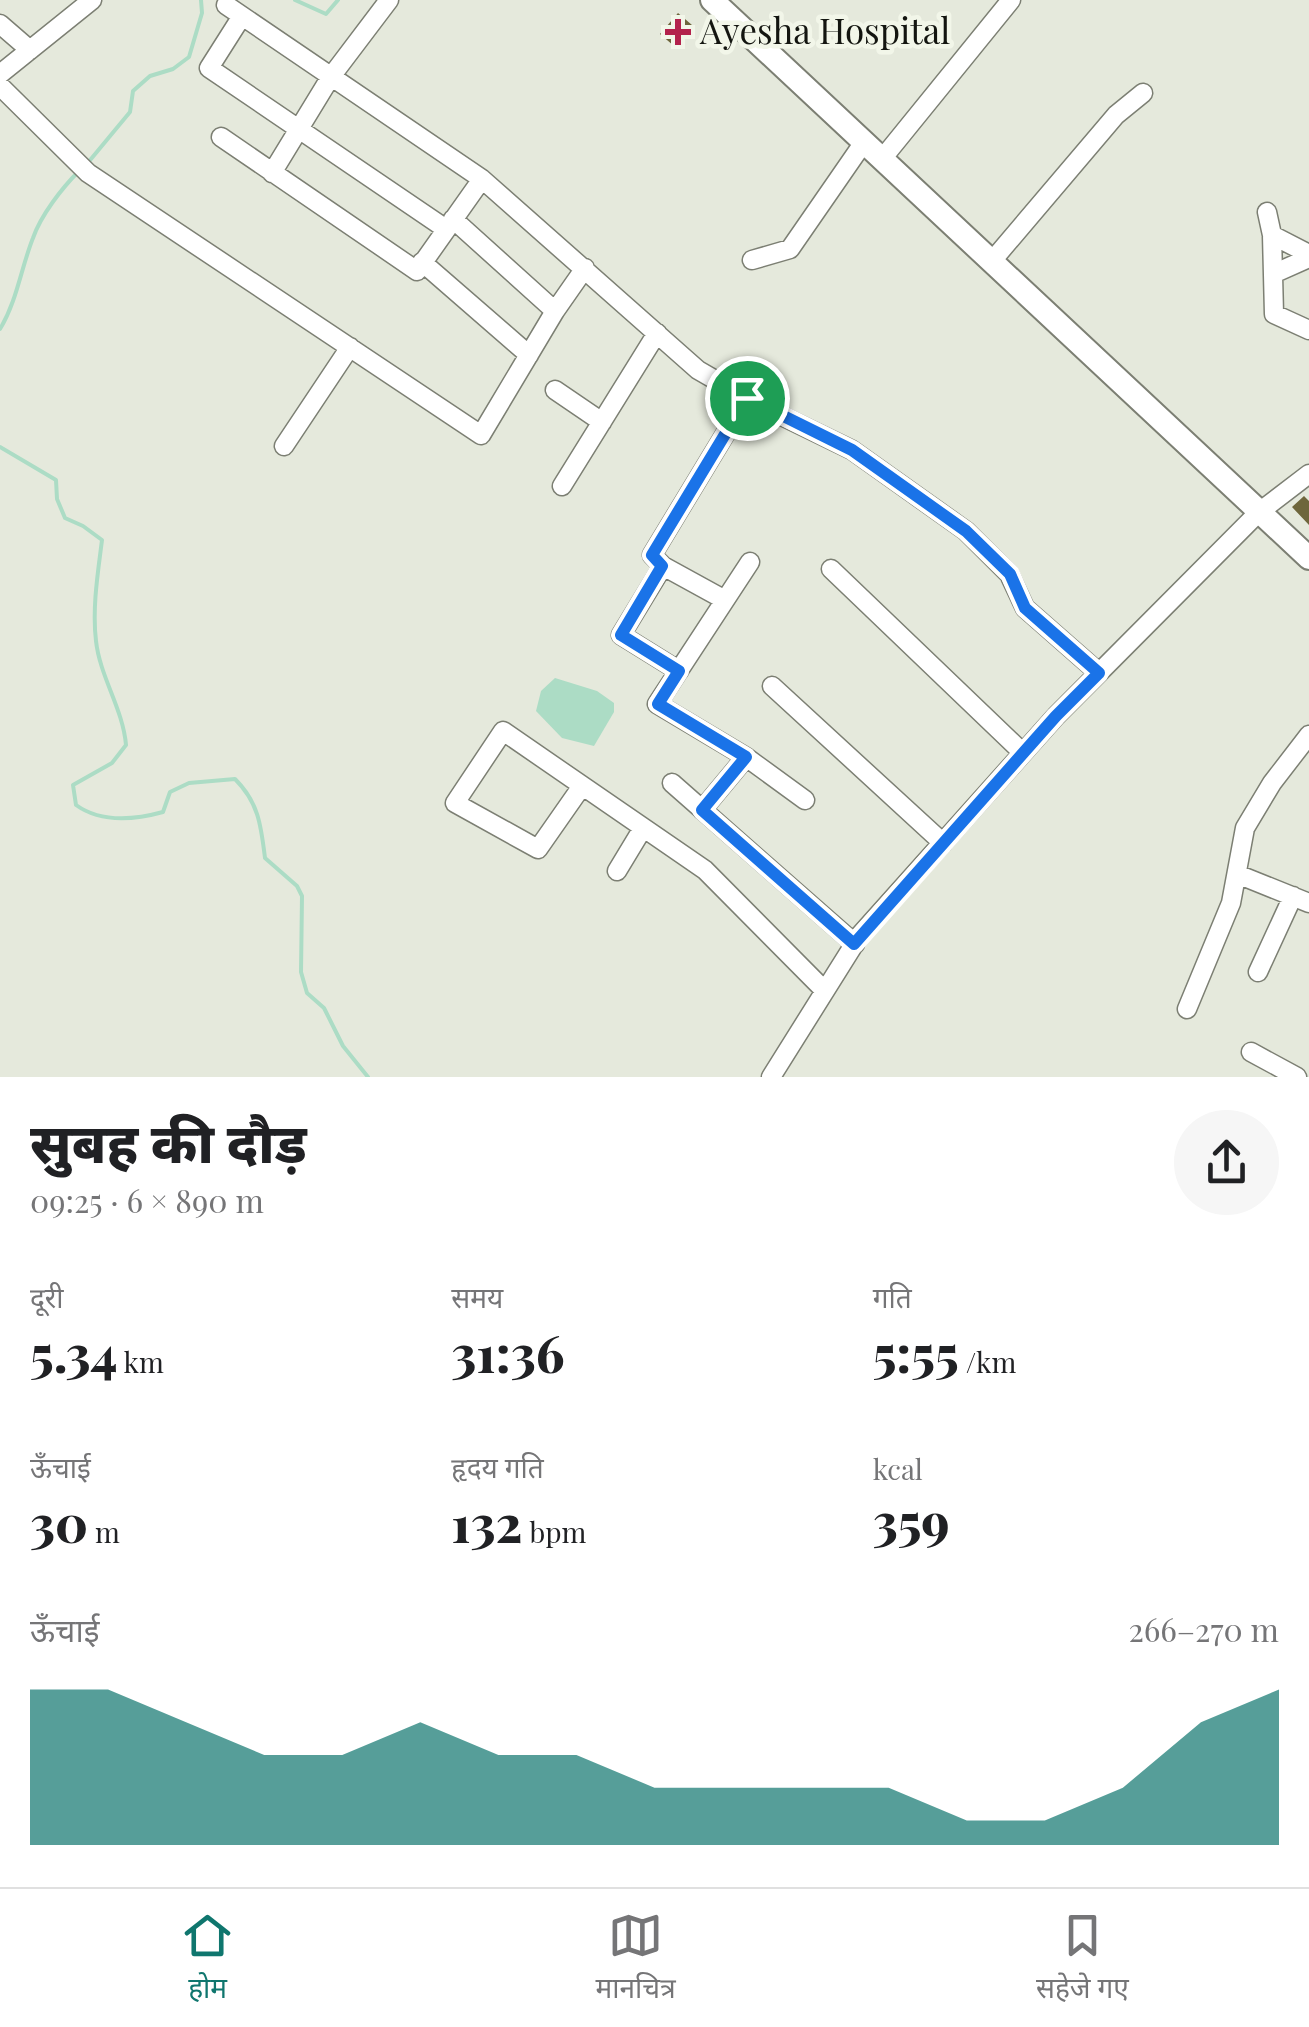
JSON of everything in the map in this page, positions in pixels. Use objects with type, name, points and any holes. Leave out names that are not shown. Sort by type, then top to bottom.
[{"type":"main road","points":[[712,0],[1309,558]]},
{"type":"street","points":[[0,74],[92,0]]},
{"type":"street","points":[[272,173],[330,78],[389,0]]},
{"type":"street","points":[[882,158],[1011,0]]},
{"type":"street","points":[[226,5],[482,179],[698,370],[852,450],[966,531],[1010,574],[1025,608],[1099,673]]},
{"type":"street","points":[[242,16],[209,68],[450,224],[554,311]]},
{"type":"street","points":[[0,24],[30,50]]},
{"type":"street","points":[[0,86],[83,168],[482,435],[554,311],[585,268]]},
{"type":"street","points":[[992,261],[1116,115],[1143,93]]},
{"type":"street","points":[[221,137],[417,271],[482,179]]},
{"type":"street","points":[[752,260],[790,248],[864,142]]},
{"type":"street","points":[[1267,212],[1272,235],[1274,314],[1309,330]]},
{"type":"street","points":[[1272,235],[1309,256]]},
{"type":"street","points":[[1273,274],[1309,256]]},
{"type":"street","points":[[422,262],[528,355]]},
{"type":"street","points":[[562,486],[657,333]]},
{"type":"street","points":[[284,446],[350,347]]},
{"type":"street","points":[[555,390],[602,422]]},
{"type":"street","points":[[725,600],[662,566],[652,555],[747,398]]},
{"type":"street","points":[[772,1077],[854,944],[943,842],[1099,673],[1258,512],[1309,474]]},
{"type":"street","points":[[750,562],[658,704],[746,757],[805,800]]},
{"type":"street","points":[[662,566],[621,635],[679,671]]},
{"type":"street","points":[[831,569],[1023,753]]},
{"type":"street","points":[[772,686],[943,842]]},
{"type":"street","points":[[582,786],[538,849],[454,804],[503,731],[704,870],[825,991]]},
{"type":"street","points":[[1187,1009],[1231,902],[1245,828],[1309,734]]},
{"type":"street","points":[[702,810],[746,757]]},
{"type":"street","points":[[672,783],[854,944]]},
{"type":"street","points":[[618,871],[643,828]]},
{"type":"street","points":[[1236,874],[1301,900],[1258,972]]},
{"type":"street","points":[[1251,1052],[1297,1077]]},
{"type":"shaded area","points":[[555,678],[597,691],[614,703],[614,712],[594,746],[562,738],[536,711],[541,691]]},
{"type":"building","points":[[678,13],[692,25],[674,46],[660,34]]},
{"type":"building","points":[[1304,496],[1309,501],[1309,525],[1292,507]]},
{"type":"waterway","points":[[86,165],[130,112],[133,91],[150,76],[173,69],[189,57],[202,13],[201,0]]},
{"type":"waterway","points":[[295,0],[326,14],[338,0]]},
{"type":"waterway","points":[[0,329],[37,229],[79,171]]},
{"type":"waterway","points":[[0,447],[56,480],[57,499],[65,518],[102,540],[95,603],[96,641],[126,745],[112,763],[73,785],[76,805],[96,815],[141,817],[163,812],[170,792],[189,783],[235,779],[254,806],[265,858],[297,886],[302,896],[301,972],[307,993],[324,1008],[343,1046],[368,1077]]},
{"type":"place","name":"Ayesha Hospital","points":[[678,32]]},
{"type":"route","points":[[747,398],[852,450],[966,531],[1010,574],[1025,608],[1099,673],[1056,716],[854,944],[702,810],[746,757],[658,704],[679,671],[621,635],[662,566],[652,555],[747,398]]}]
